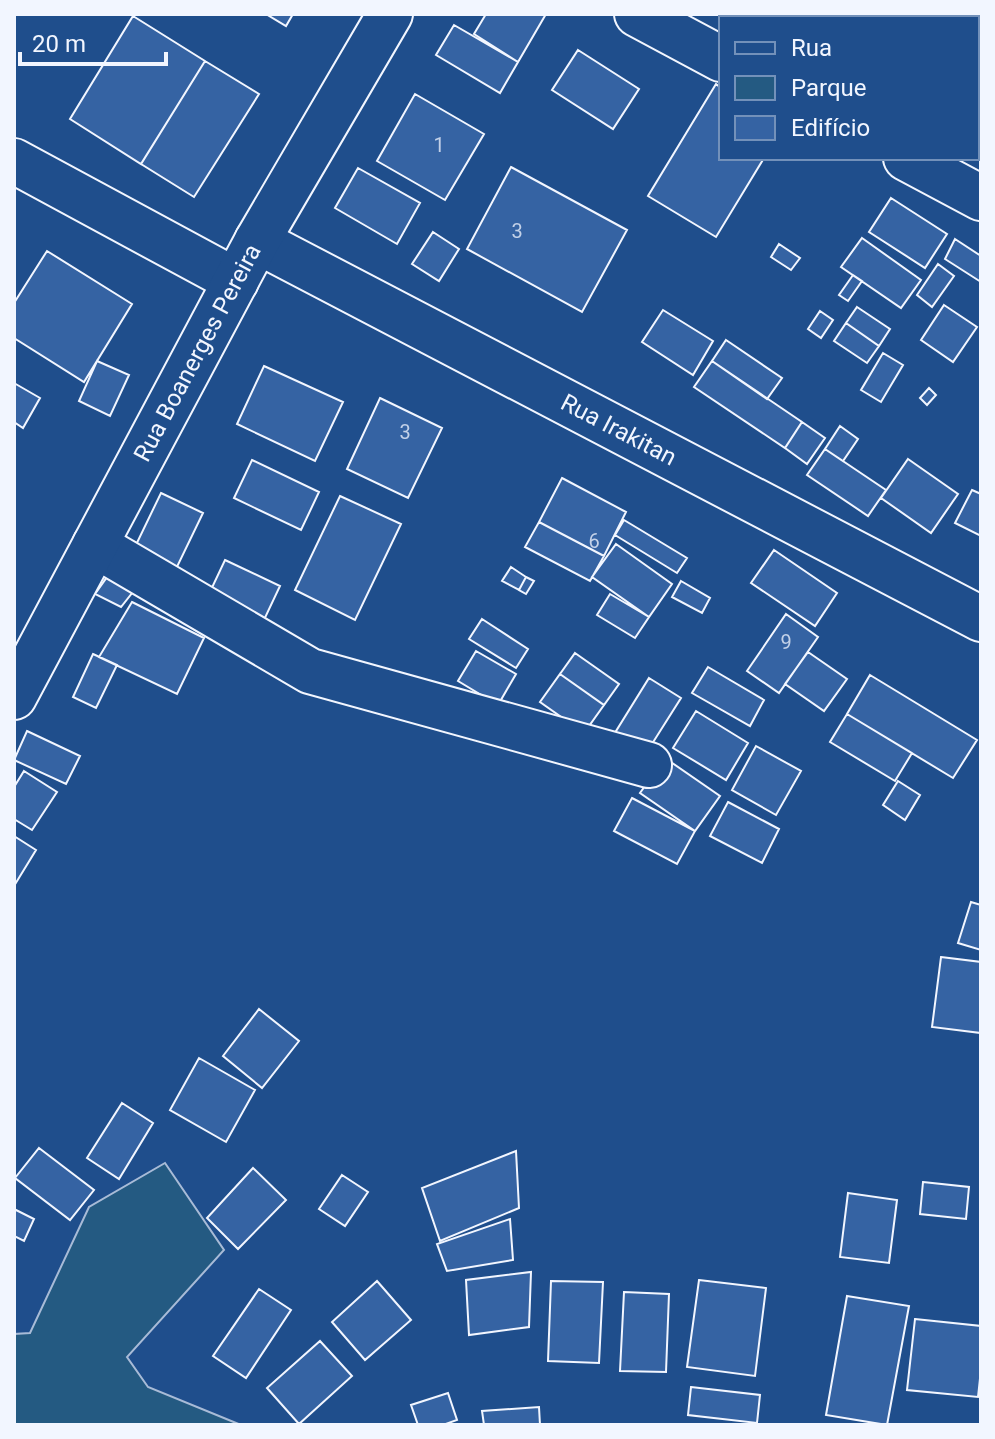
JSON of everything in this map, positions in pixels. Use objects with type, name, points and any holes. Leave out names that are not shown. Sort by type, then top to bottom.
[{"type":"street","name":"Rua Boanerges Pereira","points":[[14,697],[257,241],[390,14]]},
{"type":"street","points":[[637,14],[719,58]]},
{"type":"street","points":[[910,160],[981,198]]},
{"type":"street","points":[[14,161],[236,281]]},
{"type":"street","name":"Rua Irakitan","points":[[257,241],[981,619]]},
{"type":"street","points":[[95,545],[310,671],[649,765]]},
{"type":"green space","points":[[165,1163],[224,1250],[127,1357],[148,1387],[241,1425],[14,1425],[14,1334],[30,1333],[89,1207]]},
{"type":"building","points":[[266,14],[293,14],[286,26]]},
{"type":"building","points":[[486,14],[546,14],[518,62],[474,34]]},
{"type":"building","points":[[749,14],[834,14],[832,16]]},
{"type":"building","points":[[133,16],[205,61],[141,164],[70,119]]},
{"type":"building","points":[[454,25],[518,62],[500,93],[436,55]]},
{"type":"building","points":[[578,50],[639,89],[613,129],[552,90]]},
{"type":"building","points":[[205,61],[259,94],[194,197],[141,164]]},
{"type":"building","points":[[979,74],[981,76],[981,117],[979,116]]},
{"type":"building","points":[[716,84],[719,86],[719,160],[763,160],[716,237],[648,196]]},
{"type":"building","points":[[415,94],[484,134],[445,200],[377,161]]},
{"type":"building","points":[[511,167],[627,230],[582,312],[467,249]]},
{"type":"building","points":[[358,168],[420,203],[397,244],[335,208]]},
{"type":"building","points":[[891,198],[947,234],[925,268],[869,232]]},
{"type":"building","points":[[433,232],[459,249],[439,281],[412,264]]},
{"type":"building","points":[[862,238],[921,280],[901,308],[841,267]]},
{"type":"building","points":[[955,239],[981,256],[981,282],[945,259]]},
{"type":"building","points":[[779,244],[800,258],[791,270],[771,257]]},
{"type":"building","points":[[47,251],[132,304],[84,382],[14,338],[14,303]]},
{"type":"building","points":[[938,264],[954,276],[932,307],[917,295]]},
{"type":"building","points":[[853,275],[862,281],[848,301],[839,295]]},
{"type":"building","points":[[944,305],[977,327],[953,362],[921,340]]},
{"type":"building","points":[[857,307],[890,329],[879,346],[846,323]]},
{"type":"building","points":[[663,310],[713,341],[693,375],[642,342]]},
{"type":"building","points":[[820,311],[833,320],[821,338],[808,329]]},
{"type":"building","points":[[846,323],[879,346],[867,363],[834,341]]},
{"type":"building","points":[[726,340],[782,378],[767,399],[712,361]]},
{"type":"building","points":[[883,353],[903,365],[881,402],[861,390]]},
{"type":"building","points":[[97,361],[129,375],[110,416],[79,401]]},
{"type":"building","points":[[712,361],[802,422],[785,448],[694,387]]},
{"type":"building","points":[[264,366],[343,402],[315,461],[237,424]]},
{"type":"building","points":[[14,383],[40,398],[23,428],[14,422]]},
{"type":"building","points":[[929,388],[936,395],[927,405],[920,398]]},
{"type":"building","points":[[380,398],[442,428],[408,498],[347,469]]},
{"type":"building","points":[[802,422],[825,438],[807,464],[785,448]]},
{"type":"building","points":[[840,426],[858,439],[843,461],[825,449]]},
{"type":"building","points":[[825,449],[886,490],[868,516],[807,475]]},
{"type":"building","points":[[908,459],[958,494],[931,533],[881,498]]},
{"type":"building","points":[[252,460],[319,492],[301,530],[234,498]]},
{"type":"building","points":[[562,478],[626,512],[604,556],[539,522]]},
{"type":"building","points":[[972,490],[981,494],[981,536],[955,523]]},
{"type":"building","points":[[161,493],[203,513],[175,571],[133,551]]},
{"type":"building","points":[[340,496],[401,524],[355,620],[295,590]]},
{"type":"building","points":[[624,520],[687,558],[677,573],[615,535]]},
{"type":"building","points":[[539,522],[604,556],[590,581],[525,547]]},
{"type":"building","points":[[616,544],[672,584],[649,617],[592,577]]},
{"type":"building","points":[[774,550],[837,593],[815,626],[751,583]]},
{"type":"building","points":[[225,560],[280,586],[263,622],[208,596]]},
{"type":"building","points":[[115,566],[140,583],[121,607],[95,594]]},
{"type":"building","points":[[511,567],[526,577],[519,590],[502,581]]},
{"type":"building","points":[[526,577],[534,581],[526,594],[519,590]]},
{"type":"building","points":[[681,581],[710,598],[702,613],[672,597]]},
{"type":"building","points":[[610,594],[649,617],[635,638],[597,615]]},
{"type":"building","points":[[132,602],[204,638],[177,694],[99,657]]},
{"type":"building","points":[[786,614],[818,637],[779,693],[747,671]]},
{"type":"building","points":[[482,619],[528,649],[516,668],[469,639]]},
{"type":"building","points":[[476,651],[516,674],[498,705],[458,681]]},
{"type":"building","points":[[808,652],[847,679],[824,711],[785,684]]},
{"type":"building","points":[[575,653],[619,684],[604,705],[560,674]]},
{"type":"building","points":[[93,654],[117,665],[96,708],[73,697]]},
{"type":"building","points":[[708,667],[764,700],[750,726],[692,693]]},
{"type":"building","points":[[560,674],[604,705],[584,733],[540,702]]},
{"type":"building","points":[[870,675],[977,740],[953,778],[847,714]]},
{"type":"building","points":[[649,678],[681,698],[645,755],[613,736]]},
{"type":"building","points":[[696,711],[748,743],[726,780],[673,748]]},
{"type":"building","points":[[847,714],[912,753],[895,781],[830,742]]},
{"type":"building","points":[[27,731],[80,756],[66,784],[14,760]]},
{"type":"building","points":[[756,746],[801,771],[776,815],[732,790]]},
{"type":"building","points":[[665,758],[720,796],[695,831],[640,793]]},
{"type":"building","points":[[24,771],[57,792],[32,830],[14,819],[14,787]]},
{"type":"building","points":[[898,781],[920,795],[905,820],[883,805]]},
{"type":"building","points":[[632,798],[695,831],[677,864],[614,831]]},
{"type":"building","points":[[728,802],[779,829],[762,863],[710,836]]},
{"type":"building","points":[[14,836],[36,850],[14,886]]},
{"type":"building","points":[[971,902],[981,905],[981,950],[958,943]]},
{"type":"building","points":[[941,957],[981,962],[981,1033],[932,1027]]},
{"type":"building","points":[[259,1009],[299,1041],[262,1088],[223,1056]]},
{"type":"building","points":[[199,1058],[255,1090],[226,1142],[170,1110]]},
{"type":"building","points":[[122,1103],[153,1123],[119,1179],[87,1158]]},
{"type":"building","points":[[39,1148],[94,1190],[70,1220],[15,1178]]},
{"type":"building","points":[[516,1151],[519,1208],[440,1241],[422,1188]]},
{"type":"building","points":[[253,1168],[286,1200],[238,1249],[207,1218]]},
{"type":"building","points":[[342,1175],[368,1192],[345,1226],[319,1209]]},
{"type":"building","points":[[923,1182],[969,1187],[966,1219],[920,1214]]},
{"type":"building","points":[[848,1193],[897,1200],[889,1263],[840,1257]]},
{"type":"building","points":[[14,1209],[34,1219],[24,1241],[14,1236]]},
{"type":"building","points":[[510,1219],[513,1260],[447,1271],[437,1244]]},
{"type":"building","points":[[531,1272],[529,1327],[469,1335],[466,1280]]},
{"type":"building","points":[[699,1280],[766,1288],[755,1376],[687,1367]]},
{"type":"building","points":[[377,1281],[411,1320],[365,1360],[332,1322]]},
{"type":"building","points":[[551,1281],[603,1282],[599,1363],[548,1361]]},
{"type":"building","points":[[259,1289],[291,1310],[246,1378],[213,1356]]},
{"type":"building","points":[[624,1292],[669,1294],[666,1372],[620,1371]]},
{"type":"building","points":[[847,1296],[909,1306],[887,1425],[826,1415]]},
{"type":"building","points":[[915,1319],[981,1326],[978,1397],[907,1390]]},
{"type":"building","points":[[320,1341],[352,1376],[299,1424],[267,1388]]},
{"type":"building","points":[[691,1387],[760,1395],[757,1423],[688,1415]]},
{"type":"building","points":[[448,1393],[457,1420],[443,1425],[418,1425],[411,1405]]},
{"type":"building","points":[[539,1407],[540,1425],[484,1425],[482,1411]]}]
